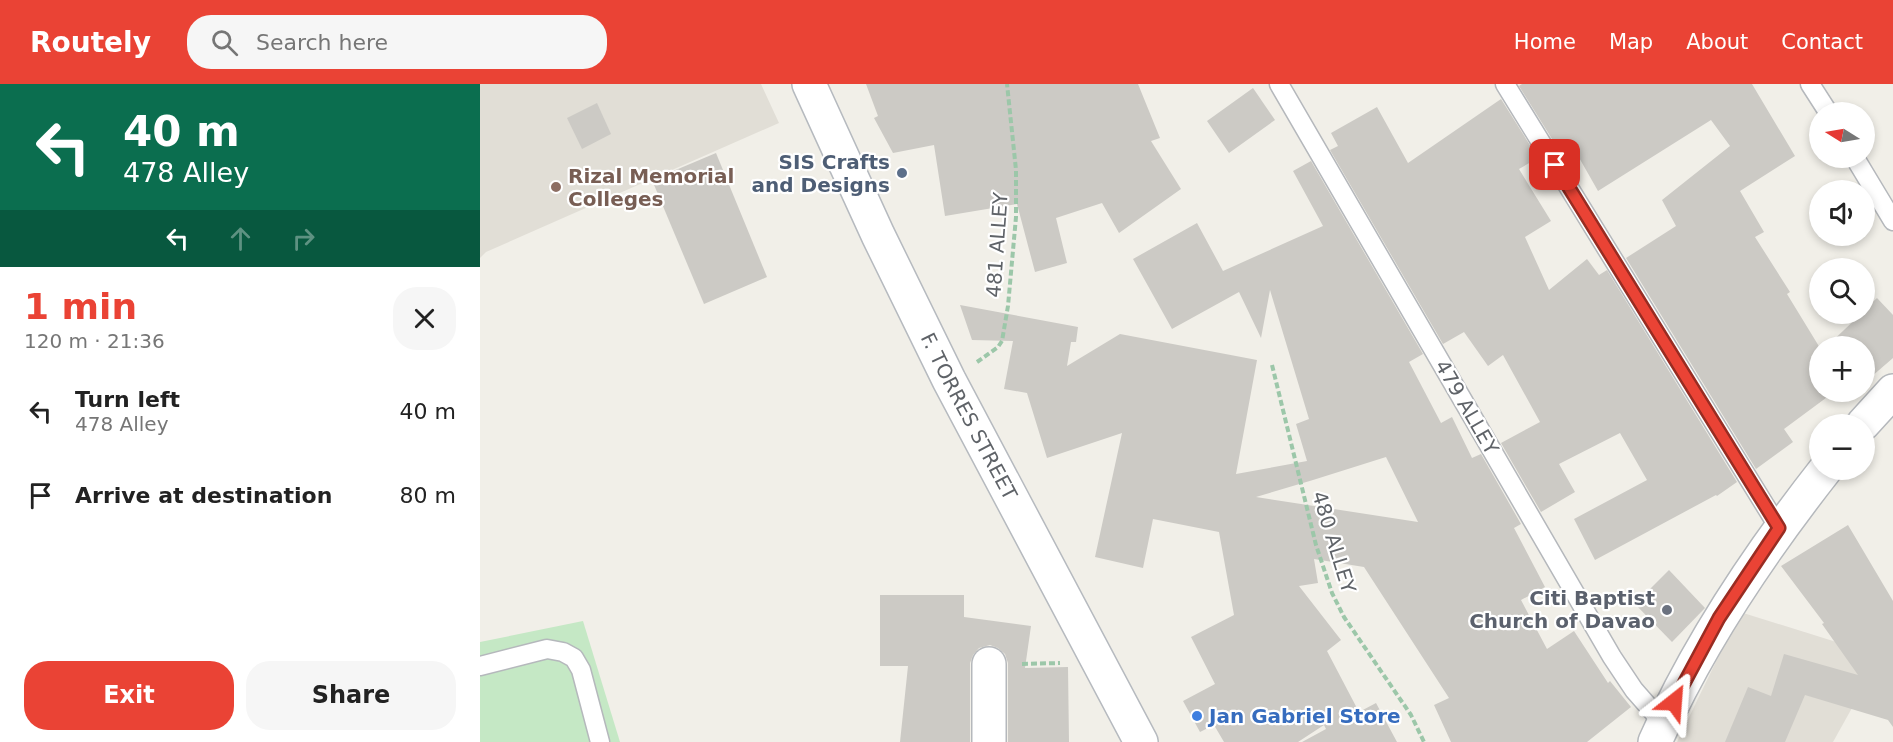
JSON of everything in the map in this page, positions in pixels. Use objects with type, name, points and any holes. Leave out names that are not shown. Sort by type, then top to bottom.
[{"type":"main road","name":"F. TORRES STREET","points":[[809,84],[878,235],[949,380],[1141,742]]},
{"type":"main road","points":[[1872,414],[1893,391]]},
{"type":"main road","points":[[1659,733],[1719,618],[1779,528],[1817,480]]},
{"type":"main road","points":[[989,664],[989,742]]},
{"type":"lane","name":"479 ALLEY","points":[[1279,84],[1612,657],[1659,733]]},
{"type":"lane","points":[[1505,84],[1779,528]]},
{"type":"lane","points":[[1810,84],[1821,102]]},
{"type":"lane","points":[[1861,168],[1893,221]]},
{"type":"lane","points":[[480,666],[547,649],[563,652],[574,658],[581,670],[600,742]]},
{"type":"path","name":"481 ALLEY","points":[[949,380],[998,347],[1004,330],[1013,260],[1016,205],[1016,170],[1006,84]]},
{"type":"path","name":"480 ALLEY","points":[[1272,365],[1316,545],[1332,593],[1344,617],[1411,716],[1424,742]]},
{"type":"path","points":[[989,664],[1055,664],[1092,652]]},
{"type":"shaded area","name":"Rizal Memorial Colleges","points":[[480,84],[761,84],[779,123],[486,252],[480,258]]},
{"type":"shaded area","points":[[1740,612],[1881,656],[1833,742],[1677,742]]},
{"type":"green space","points":[[583,621],[620,742],[480,742],[480,642]]},
{"type":"building","points":[[866,84],[1138,84],[1160,138],[1151,141],[1181,189],[1119,233],[1102,203],[1056,218],[1067,263],[1035,272],[1017,204],[945,216],[934,145],[893,153],[874,118],[878,116]]},
{"type":"building","points":[[1522,84],[1752,84],[1795,156],[1740,191],[1764,232],[1755,237],[1790,292],[1787,294],[1813,336],[1809,336],[1809,402],[1820,402],[1784,429],[1793,442],[1756,469],[1626,258],[1676,226],[1662,200],[1730,146],[1711,120],[1598,191],[1569,140],[1557,147],[1519,86]]},
{"type":"building","points":[[1253,88],[1275,120],[1229,153],[1207,121]]},
{"type":"building","points":[[1501,99],[1538,158],[1519,169],[1551,221],[1525,237],[1549,290],[1587,259],[1599,275],[1607,270],[1737,482],[1717,496],[1595,560],[1574,519],[1647,480],[1620,433],[1559,464],[1575,492],[1541,512],[1501,443],[1540,422],[1503,355],[1488,366],[1464,332],[1443,344],[1330,150],[1338,146],[1331,133],[1377,107],[1408,163]]},
{"type":"building","points":[[597,103],[611,134],[582,149],[567,118]]},
{"type":"building","points":[[716,153],[767,277],[704,304],[652,180]]},
{"type":"building","points":[[1311,161],[1423,354],[1409,362],[1441,423],[1452,417],[1472,458],[1481,454],[1521,524],[1514,528],[1545,587],[1521,600],[1547,649],[1574,631],[1608,683],[1610,681],[1631,707],[1587,742],[1451,742],[1434,705],[1449,698],[1364,567],[1314,559],[1318,583],[1299,586],[1341,640],[1327,651],[1359,712],[1376,703],[1397,742],[1302,742],[1326,729],[1324,725],[1298,742],[1224,742],[1214,725],[1200,732],[1183,701],[1215,684],[1191,637],[1234,615],[1219,532],[1153,519],[1143,568],[1095,557],[1122,433],[1047,458],[1027,393],[1004,389],[1013,341],[972,340],[960,305],[1078,327],[1076,342],[1071,342],[1067,366],[1120,334],[1257,360],[1236,474],[1307,461],[1296,424],[1309,419],[1270,290],[1261,338],[1239,292],[1172,329],[1133,259],[1197,223],[1223,271],[1323,226],[1293,171]],"holes":[[[1386,457],[1418,522],[1256,497]]]},
{"type":"building","points":[[1877,298],[1893,315],[1893,358],[1875,374],[1875,336],[1838,336],[1850,324],[1875,324],[1875,300]]},
{"type":"building","points":[[1848,525],[1893,601],[1893,727],[1888,720],[1805,695],[1785,742],[1725,742],[1748,687],[1771,696],[1784,654],[1858,675],[1822,624],[1824,623],[1781,566]]},
{"type":"building","points":[[1669,570],[1705,608],[1672,642],[1635,604]]},
{"type":"building","points":[[880,595],[964,595],[964,617],[1031,626],[1025,668],[1068,667],[1069,742],[1008,742],[1008,663],[1005,654],[990,645],[979,648],[970,663],[970,742],[900,742],[908,666],[880,666]]},
{"type":"place","name":"SIS Crafts and Designs","points":[[902,173]]},
{"type":"place","name":"Rizal Memorial Colleges","points":[[556,187]]},
{"type":"place","name":"Citi Baptist Church of Davao","points":[[1667,610]]},
{"type":"place","name":"Jan Gabriel Store","points":[[1197,716]]},
{"type":"route","points":[[1555,165],[1779,528],[1719,618],[1674,702]]}]
